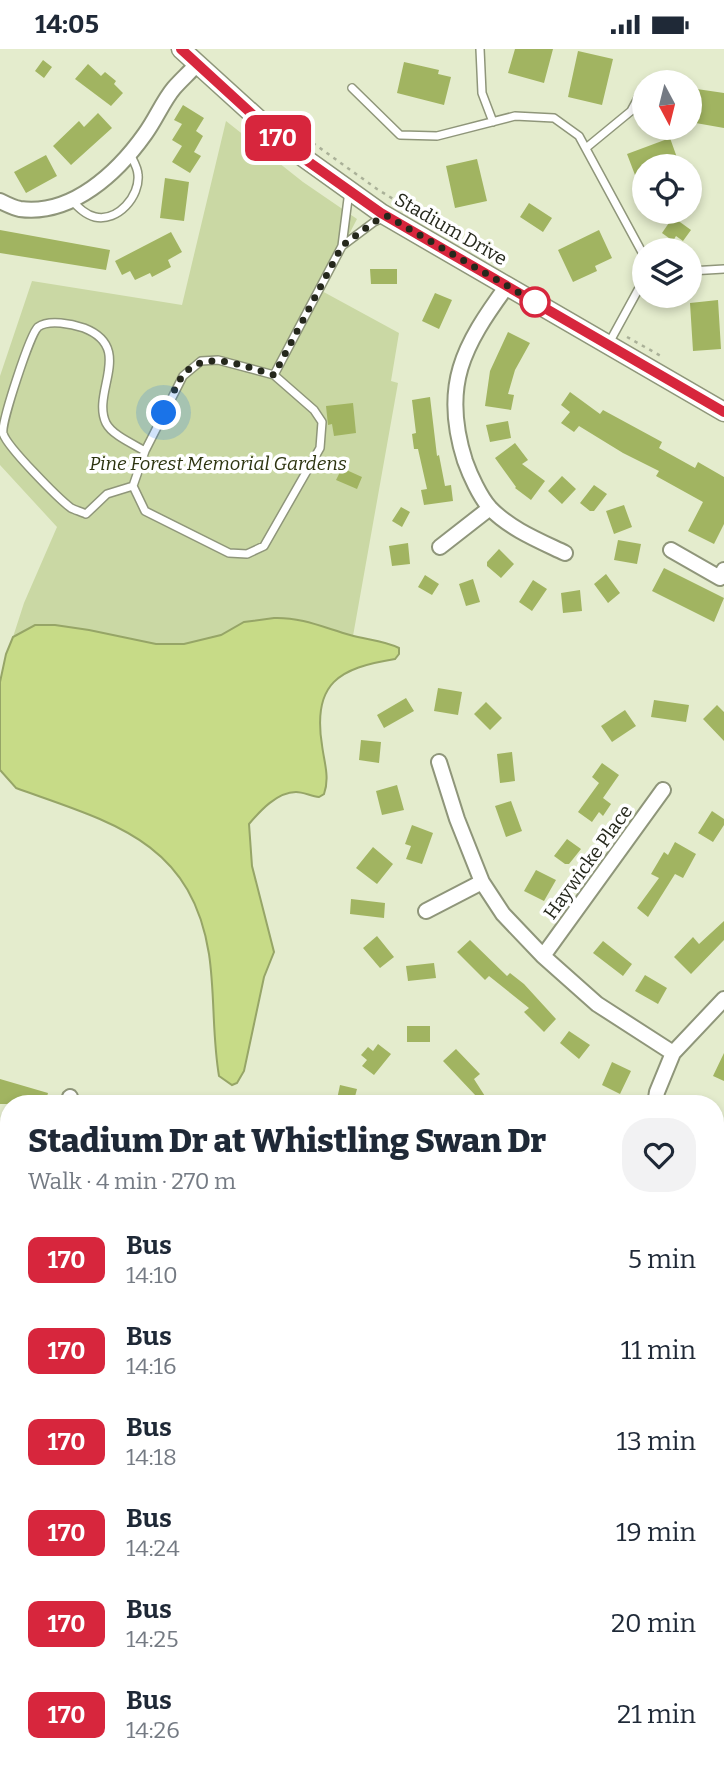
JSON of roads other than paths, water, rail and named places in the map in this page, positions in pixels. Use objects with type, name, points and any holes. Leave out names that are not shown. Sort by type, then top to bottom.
[{"type":"street","name":"Stadium Drive","points":[[181,49],[289,148],[387,216],[724,412]]},
{"type":"street","points":[[0,201],[19,209],[40,209],[72,201],[94,187],[130,153],[146,133],[173,89],[197,64]]},
{"type":"street","points":[[507,286],[485,316],[465,353],[455,386],[457,435],[469,471],[490,508],[526,534],[565,553]]},
{"type":"street","points":[[440,547],[490,508]]},
{"type":"street","points":[[671,550],[720,578],[724,570]]},
{"type":"street","points":[[439,762],[457,819],[482,882],[503,914],[543,956],[597,1004],[673,1053]]},
{"type":"street","name":"Haywicke Place","points":[[543,956],[663,790]]},
{"type":"street","points":[[426,911],[482,882]]},
{"type":"street","points":[[656,1095],[673,1053],[724,999]]},
{"type":"lane","points":[[480,49],[482,93],[493,122]]},
{"type":"lane","points":[[352,89],[400,135],[437,136],[514,116],[554,118],[579,136],[634,238]]},
{"type":"lane","points":[[586,148],[632,109]]},
{"type":"lane","points":[[72,201],[84,212],[97,218],[111,216],[123,209],[132,199],[137,187],[138,173],[130,153]]},
{"type":"lane","points":[[274,375],[342,246],[349,190]]},
{"type":"lane","points":[[342,246],[374,222],[387,216]]},
{"type":"lane","points":[[702,270],[724,269]]},
{"type":"lane","points":[[609,344],[632,301]]},
{"type":"lane","points":[[133,487],[107,494],[86,514],[71,508],[9,446],[2,431],[26,347],[36,328],[49,322],[85,328],[105,342],[109,353],[103,414],[107,425],[145,451]]},
{"type":"lane","points":[[218,360],[274,375],[314,410],[322,422],[320,448],[264,546],[247,554],[229,553],[145,510],[133,487],[145,451],[183,376],[201,361],[218,360]]},
{"type":"park label","name":"Pine Forest Memorial Gardens","points":[[218,463]]}]
